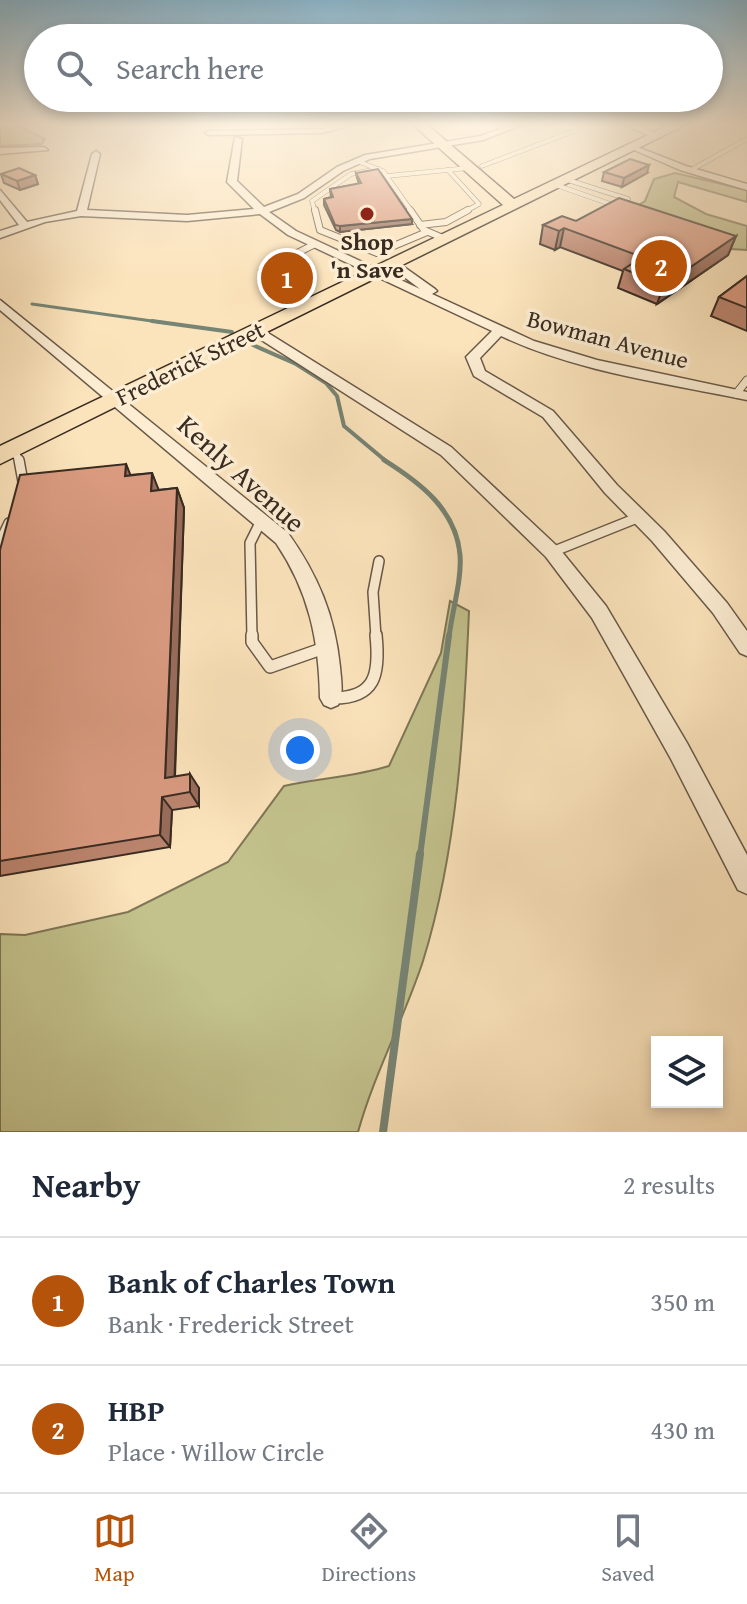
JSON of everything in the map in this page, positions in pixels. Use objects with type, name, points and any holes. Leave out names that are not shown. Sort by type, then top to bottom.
[{"type":"main road","points":[[485,176],[519,204]]},
{"type":"main road","points":[[490,176],[502,183],[519,204]]},
{"type":"main road","name":"Frederick Street","points":[[6,452],[575,176]]},
{"type":"street","points":[[81,213],[90,176]]},
{"type":"street","name":"Bowman Avenue","points":[[233,176],[232,182],[281,227],[494,330],[562,355],[742,395]]},
{"type":"street","points":[[0,235],[24,225],[81,213],[196,218],[261,211],[299,197],[333,176]]},
{"type":"street","points":[[710,176],[747,187]]},
{"type":"street","points":[[0,193],[24,225]]},
{"type":"street","points":[[393,264],[494,330],[473,357],[479,373],[548,414],[720,608],[747,647]]},
{"type":"street","name":"Kenly Avenue","points":[[0,304],[262,519],[291,549],[312,585],[322,611],[331,698]]},
{"type":"street","points":[[256,331],[446,451],[552,552],[599,612],[679,751],[747,881]]},
{"type":"lane","points":[[312,201],[348,176]]},
{"type":"lane","points":[[387,176],[420,225],[427,232],[445,239]]},
{"type":"lane","points":[[420,225],[446,222],[479,204],[453,176]]},
{"type":"lane","points":[[562,182],[622,195],[628,201],[607,204],[562,182]]},
{"type":"lane","points":[[299,197],[312,201]]},
{"type":"lane","points":[[312,201],[320,230],[377,253],[427,232]]},
{"type":"lane","points":[[299,310],[292,298],[272,284],[262,271],[315,244]]},
{"type":"lane","points":[[742,395],[747,380]]},
{"type":"lane","points":[[0,542],[18,504],[25,477],[6,452]]},
{"type":"lane","points":[[552,552],[637,518]]},
{"type":"lane","points":[[262,519],[250,543],[252,642],[270,667],[328,646]]},
{"type":"lane","points":[[331,698],[354,698],[364,693],[373,679],[377,662],[373,590],[379,561]]},
{"type":"shaded area","points":[[687,176],[747,190],[747,202],[678,182],[674,197],[706,214],[747,226],[747,250],[730,249],[626,213],[645,201],[654,179]]},
{"type":"shaded area","points":[[450,601],[469,611],[465,699],[452,831],[423,961],[358,1132],[0,1132],[0,934],[25,935],[128,912],[228,862],[284,786],[389,766],[441,653]]},
{"type":"building","points":[[5,176],[33,176],[17,181]]},
{"type":"building","name":"Shop 'n Save","points":[[357,176],[383,176],[412,219],[335,225],[324,199],[333,197],[330,189],[361,183]]},
{"type":"building","points":[[619,198],[736,236],[664,285],[624,269],[642,257],[564,228],[559,231],[543,225],[562,216],[576,221]]},
{"type":"building","points":[[747,276],[747,308],[719,297]]},
{"type":"building","points":[[126,464],[125,476],[152,473],[151,491],[177,488],[165,778],[190,774],[190,792],[162,797],[160,835],[0,861],[0,550],[20,475]]},
{"type":"waterway","points":[[32,304],[166,323]]},
{"type":"waterway","points":[[152,321],[232,332]]},
{"type":"waterway","points":[[253,345],[296,364],[326,383],[337,396],[344,426],[387,462]]},
{"type":"waterway","points":[[384,460],[434,498],[457,539],[460,575],[449,637]]},
{"type":"waterway","points":[[420,856],[449,635]]},
{"type":"waterway","points":[[383,1132],[420,854]]},
{"type":"place","name":"Shop 'n Save","points":[[367,214]]},
{"type":"place","name":"HBP","points":[[661,266]]},
{"type":"place","name":"Bank of Charles Town","points":[[287,278]]}]
